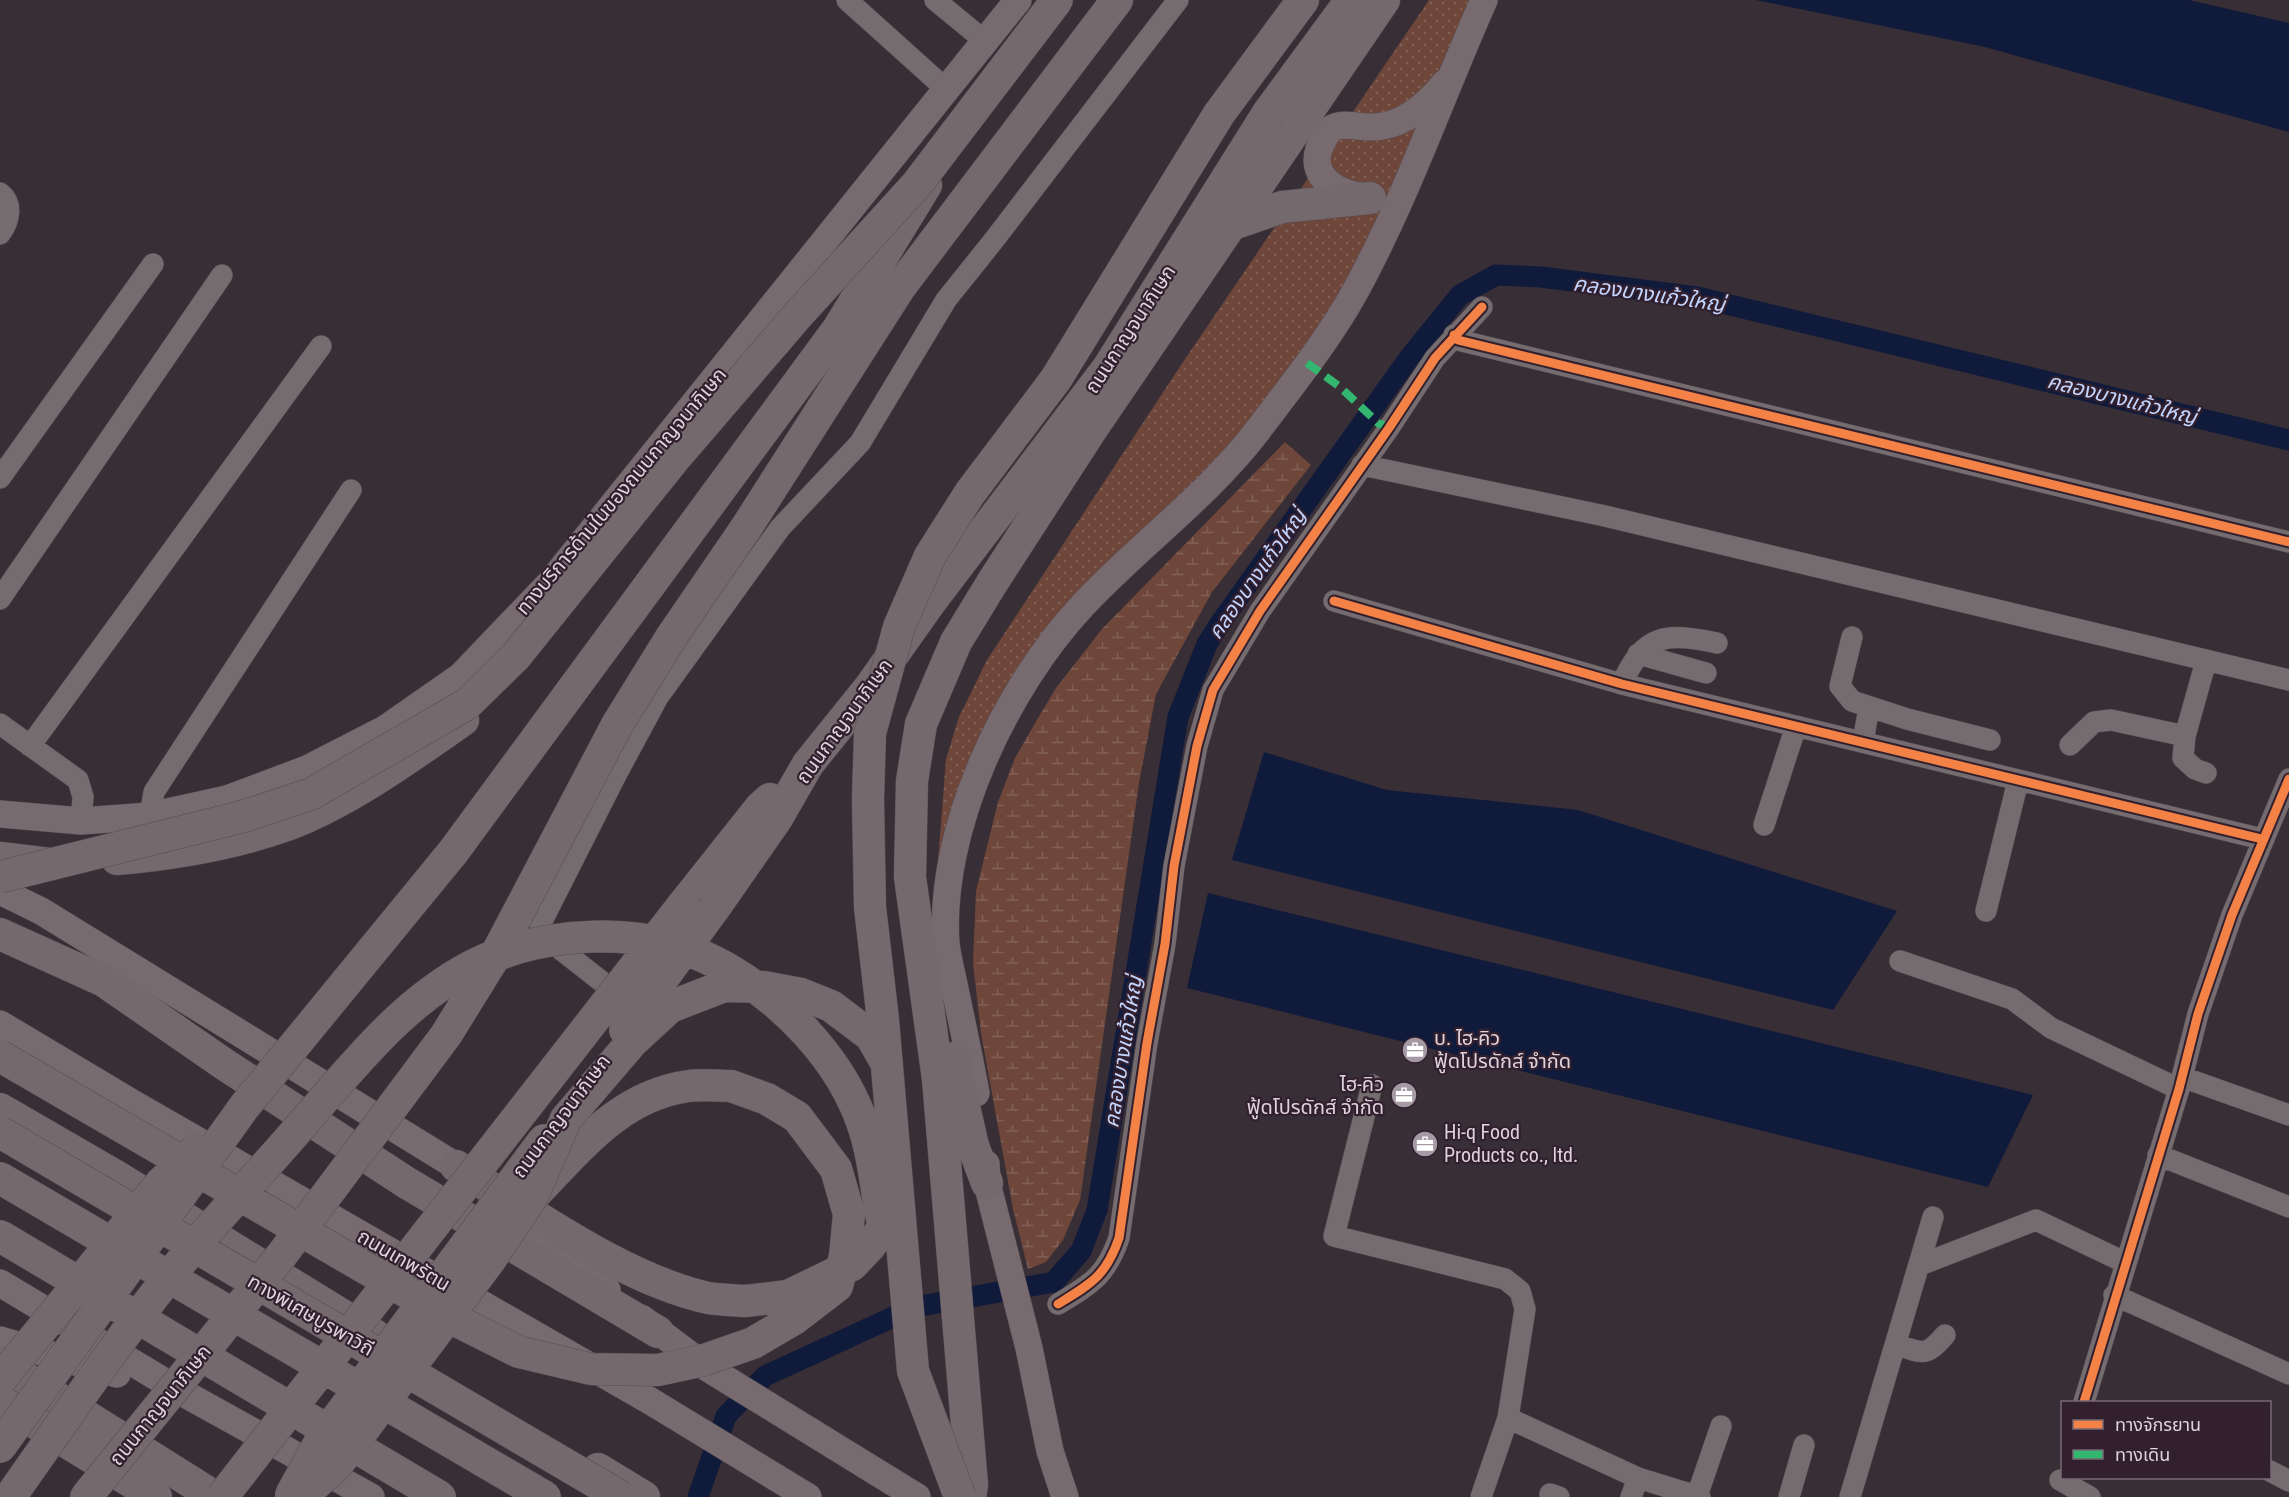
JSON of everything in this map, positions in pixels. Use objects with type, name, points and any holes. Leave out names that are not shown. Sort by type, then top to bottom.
[{"type":"highway","points":[[0,878],[241,817],[311,794],[467,704],[516,656],[675,458],[797,316],[917,184],[1057,0]]},
{"type":"highway","points":[[0,858],[42,865],[136,857],[213,846],[288,824],[402,762],[471,715],[554,622],[826,295],[927,184],[1072,0]]},
{"type":"highway","name":"ถนนกาญจนาภิเษก","points":[[86,1497],[280,1256],[446,1035],[498,951],[617,724],[672,636],[746,528],[900,287],[1117,0]]},
{"type":"highway","points":[[914,1371],[883,1020],[870,907],[868,799],[870,733],[899,627],[930,556],[970,493],[1056,379],[1219,114],[1303,0]]},
{"type":"highway","name":"ถนนกาญจนาภิเษก","points":[[289,1497],[321,1440],[715,907],[777,818],[808,764],[870,687],[931,601],[1108,368],[1268,113],[1351,0]]},
{"type":"highway","points":[[970,1497],[972,1485],[938,1079],[910,877],[912,781],[921,724],[956,642],[1091,430],[1384,0]]},
{"type":"highway","points":[[0,1447],[244,1107],[453,852],[838,329],[927,184]]},
{"type":"highway","points":[[1233,224],[1282,207],[1370,198]]},
{"type":"highway","points":[[222,1497],[760,808],[808,764]]},
{"type":"highway","points":[[910,877],[973,1146],[987,1183]]},
{"type":"highway","points":[[0,934],[104,981],[224,1065],[407,1183],[657,1332]]},
{"type":"highway","points":[[10,1497],[167,1278],[378,1038],[437,987],[472,967],[512,949],[567,940],[618,937],[668,945],[701,955],[729,970],[773,1000],[826,1053],[865,1128],[914,1371],[960,1497]]},
{"type":"highway","points":[[301,1497],[337,1465],[490,1260],[532,1197],[566,1119],[632,1042],[670,1007],[724,986],[764,987],[801,994],[831,1006],[871,1036],[899,1085],[910,1133],[906,1173],[892,1215],[870,1246],[852,1265],[788,1296],[745,1301],[710,1298],[669,1287],[616,1262],[456,1166]]},
{"type":"highway","points":[[0,1056],[454,1320],[519,1352],[591,1369],[658,1370],[704,1360],[753,1343],[794,1319],[837,1286],[845,1256],[849,1214],[836,1169],[797,1117],[767,1099],[730,1086],[690,1085],[654,1094],[627,1106],[595,1133],[532,1197]]},
{"type":"highway","points":[[0,1380],[161,1183],[244,1107]]},
{"type":"highway","points":[[0,1109],[114,1175],[632,1494]]},
{"type":"highway","name":"ทางพิเศษบูรพาวิถี","points":[[0,1132],[632,1494]]},
{"type":"highway","name":"ทางพิเศษบูรพาวิถี","points":[[0,1178],[545,1497]]},
{"type":"highway","points":[[0,1190],[519,1497]]},
{"type":"highway","points":[[0,1236],[440,1497]]},
{"type":"highway","points":[[0,1362],[215,1497]]},
{"type":"highway","points":[[0,1401],[156,1497]]},
{"type":"main road","name":"ทางบริการด้านในของถนนกาญจนาภิเษก","points":[[0,814],[81,821],[150,816],[227,799],[307,769],[385,729],[461,676],[551,582],[1018,0]]},
{"type":"main road","points":[[1065,1497],[1050,1451],[1029,1347],[987,1183],[986,1144],[946,944],[949,884],[960,832],[978,774],[1006,714],[1049,646],[1083,605],[1163,529],[1255,434],[1355,292],[1413,176],[1484,0]]},
{"type":"main road","points":[[1413,176],[1396,189],[1370,198],[1336,190],[1322,177],[1316,158],[1323,138],[1332,128],[1348,125],[1373,128],[1399,122],[1431,100],[1453,73]]},
{"type":"main road","points":[[0,891],[69,928],[456,1166],[657,1332],[706,1367],[916,1497]]},
{"type":"main road","name":"ถนนเทพรัตน","points":[[0,1024],[134,1104],[652,1402],[808,1497]]},
{"type":"main road","points":[[0,1283],[185,1394],[371,1497]]},
{"type":"main road","points":[[0,1340],[185,1394]]},
{"type":"street","points":[[847,0],[947,90]]},
{"type":"street","points":[[935,0],[986,42]]},
{"type":"street","points":[[601,981],[541,934],[540,925],[658,697],[780,528],[860,443],[946,300],[1178,0]]},
{"type":"street","points":[[0,193],[4,196],[9,209],[8,223],[0,234]]},
{"type":"street","points":[[0,478],[153,264]]},
{"type":"street","points":[[0,599],[222,275]]},
{"type":"street","points":[[1058,1304],[1102,1275],[1112,1259],[1119,1238],[1147,1043],[1165,944],[1174,866],[1197,746],[1213,690],[1260,611],[1389,428],[1435,358],[1482,307]]},
{"type":"street","points":[[1454,335],[1458,340],[2289,542]]},
{"type":"street","points":[[30,746],[321,346]]},
{"type":"street","points":[[1362,465],[1605,516],[2289,680]]},
{"type":"street","points":[[150,816],[154,792],[351,490]]},
{"type":"street","points":[[1334,601],[1622,684],[2262,839]]},
{"type":"street","points":[[1622,684],[1638,654],[1671,636],[1717,642]]},
{"type":"street","points":[[1852,637],[1840,686],[1852,701],[1907,719],[1990,740]]},
{"type":"street","points":[[1638,654],[1706,673]]},
{"type":"street","points":[[2206,661],[2185,736],[2183,758],[2194,769],[2206,773]]},
{"type":"street","points":[[1863,742],[1869,707]]},
{"type":"street","points":[[2070,745],[2094,722],[2111,720],[2185,736]]},
{"type":"street","points":[[0,724],[78,780],[83,797],[81,821]]},
{"type":"street","points":[[1764,825],[1796,726]]},
{"type":"street","points":[[2084,1401],[2114,1295],[2180,1083],[2198,1014],[2232,915],[2289,779]]},
{"type":"street","points":[[1986,911],[2018,781]]},
{"type":"street","points":[[1899,961],[2012,999],[2051,1028],[2180,1083],[2289,1115]]},
{"type":"street","points":[[1372,1084],[1334,1236],[1504,1279],[1520,1291],[1525,1309],[1515,1359],[1508,1418],[1481,1497]]},
{"type":"street","points":[[2158,1155],[2289,1207]]},
{"type":"street","points":[[1850,1497],[1933,1217]]},
{"type":"street","points":[[1920,1265],[2036,1220],[2124,1262]]},
{"type":"street","points":[[2114,1295],[2289,1374]]},
{"type":"street","points":[[1896,1344],[1920,1353],[1928,1352],[1945,1335]]},
{"type":"street","points":[[1508,1418],[1634,1488],[1699,1496],[1721,1426]]},
{"type":"street","points":[[1789,1497],[1804,1445]]},
{"type":"street","points":[[2271,1472],[2289,1481]]},
{"type":"street","points":[[2056,1489],[2090,1497]]},
{"type":"green space","points":[[1429,0],[1493,0],[1341,330],[1061,645],[995,751],[942,874],[938,861],[946,759],[959,717],[987,660],[1181,365]]},
{"type":"green space","points":[[1285,442],[1311,465],[1212,592],[1156,694],[1139,783],[1080,1200],[1063,1240],[1046,1262],[1028,1269],[1013,1209],[981,1033],[973,963],[976,891],[998,802],[1015,758],[1056,688],[1102,629]]},
{"type":"water","points":[[1756,0],[2189,0],[2289,23],[2289,132],[1985,47]]},
{"type":"water","points":[[1264,752],[1387,790],[1578,810],[1897,911],[1833,1010],[1232,860]]},
{"type":"water","points":[[1208,893],[2033,1095],[1988,1187],[1187,988]]},
{"type":"waterway","name":"คลองบางแก้วใหญ่","points":[[698,1497],[726,1416],[765,1376],[915,1307],[1054,1282],[1081,1251],[1097,1210],[1178,717],[1207,644],[1221,622],[1409,358],[1460,295],[1496,275],[1541,277],[1697,297],[2289,440]]},
{"type":"marked path","points":[[1307,363],[1340,387],[1378,423],[1389,428]]},
{"type":"cycle path","points":[[1058,1304],[1096,1278],[1109,1262],[1119,1238],[1147,1043],[1165,944],[1174,866],[1197,746],[1213,690],[1260,611],[1389,428],[1435,358],[1482,307]]},
{"type":"cycle path","points":[[1454,335],[1458,340],[2289,542]]},
{"type":"cycle path","points":[[1334,601],[1622,684],[2262,839]]},
{"type":"cycle path","points":[[2084,1401],[2179,1089],[2198,1014],[2232,915],[2289,779]]},
{"type":"place","name":"บ. ไฮ-คิว ฟู้ดโปรดักส์ จำกัด","points":[[1415,1050]]},
{"type":"place","name":"ไฮ-คิว ฟู้ดโปรดักส์ จำกัด","points":[[1404,1095]]},
{"type":"place","name":"Hi-q Food Products co., ltd.","points":[[1425,1144]]}]
